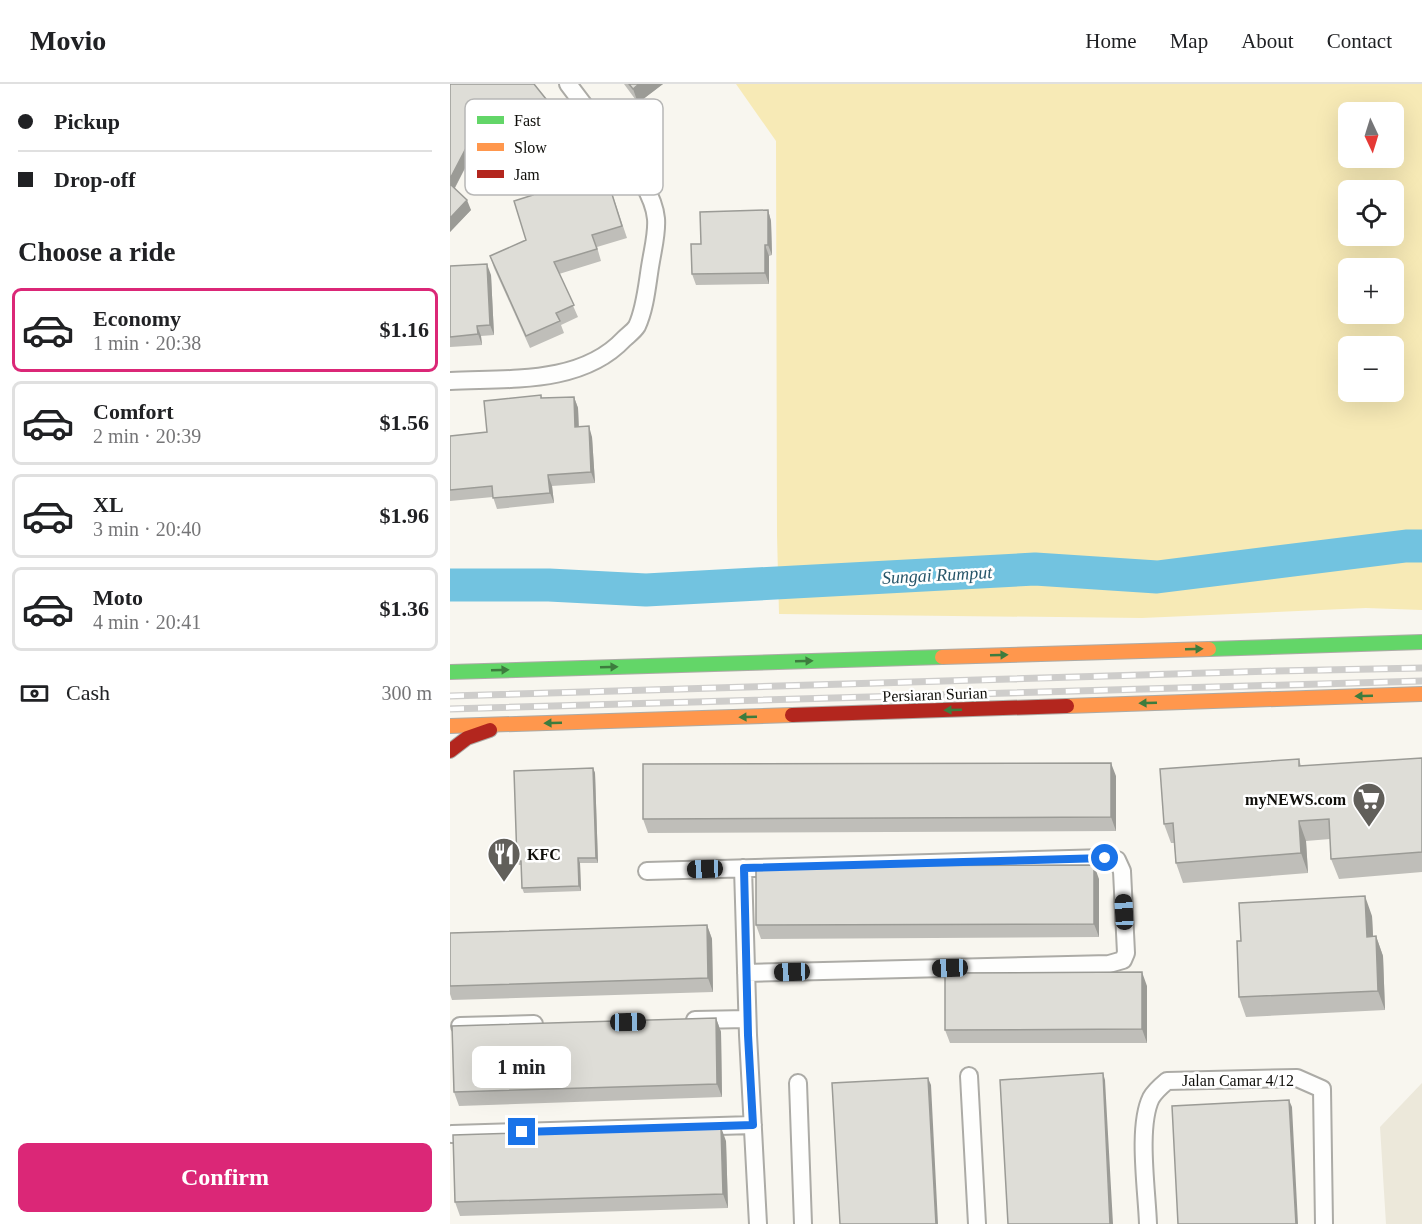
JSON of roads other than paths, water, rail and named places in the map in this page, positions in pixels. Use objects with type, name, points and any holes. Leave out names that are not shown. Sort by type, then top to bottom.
[{"type":"main road","points":[[450,672],[1422,642]]},
{"type":"main road","name":"Persiaran Surian","points":[[450,726],[1422,694]]},
{"type":"main road","points":[[450,751],[467,738],[505,724]]},
{"type":"street","points":[[568,84],[579,99]]},
{"type":"street","points":[[450,381],[533,377],[561,373],[587,365],[615,349],[636,327],[648,281],[658,219],[650,195]]},
{"type":"street","points":[[647,871],[1105,858],[1116,860],[1122,871],[1126,953],[1123,960],[1109,964],[746,974]]},
{"type":"street","points":[[744,868],[747,1019],[758,1224]]},
{"type":"street","points":[[675,1021],[747,1019]]},
{"type":"street","points":[[460,1026],[556,1023]]},
{"type":"street","points":[[969,1076],[977,1224]]},
{"type":"street","name":"Jalan Camar 4/12","points":[[1148,1224],[1144,1130],[1151,1098],[1156,1090],[1167,1081],[1297,1078],[1322,1089],[1324,1224]]},
{"type":"street","points":[[798,1083],[803,1224]]},
{"type":"street","points":[[452,1134],[753,1125]]},
{"type":"waterway","name":"Sungai Rumput","points":[[450,585],[549,585],[646,590],[1035,569],[1157,577],[1406,546],[1422,546]]},
{"type":"railway","points":[[450,696],[1422,668]]},
{"type":"railway","points":[[450,709],[1422,681]]},
{"type":"place","name":"myNEWS.com","points":[[1369,828]]},
{"type":"place","name":"KFC","points":[[504,883]]}]
